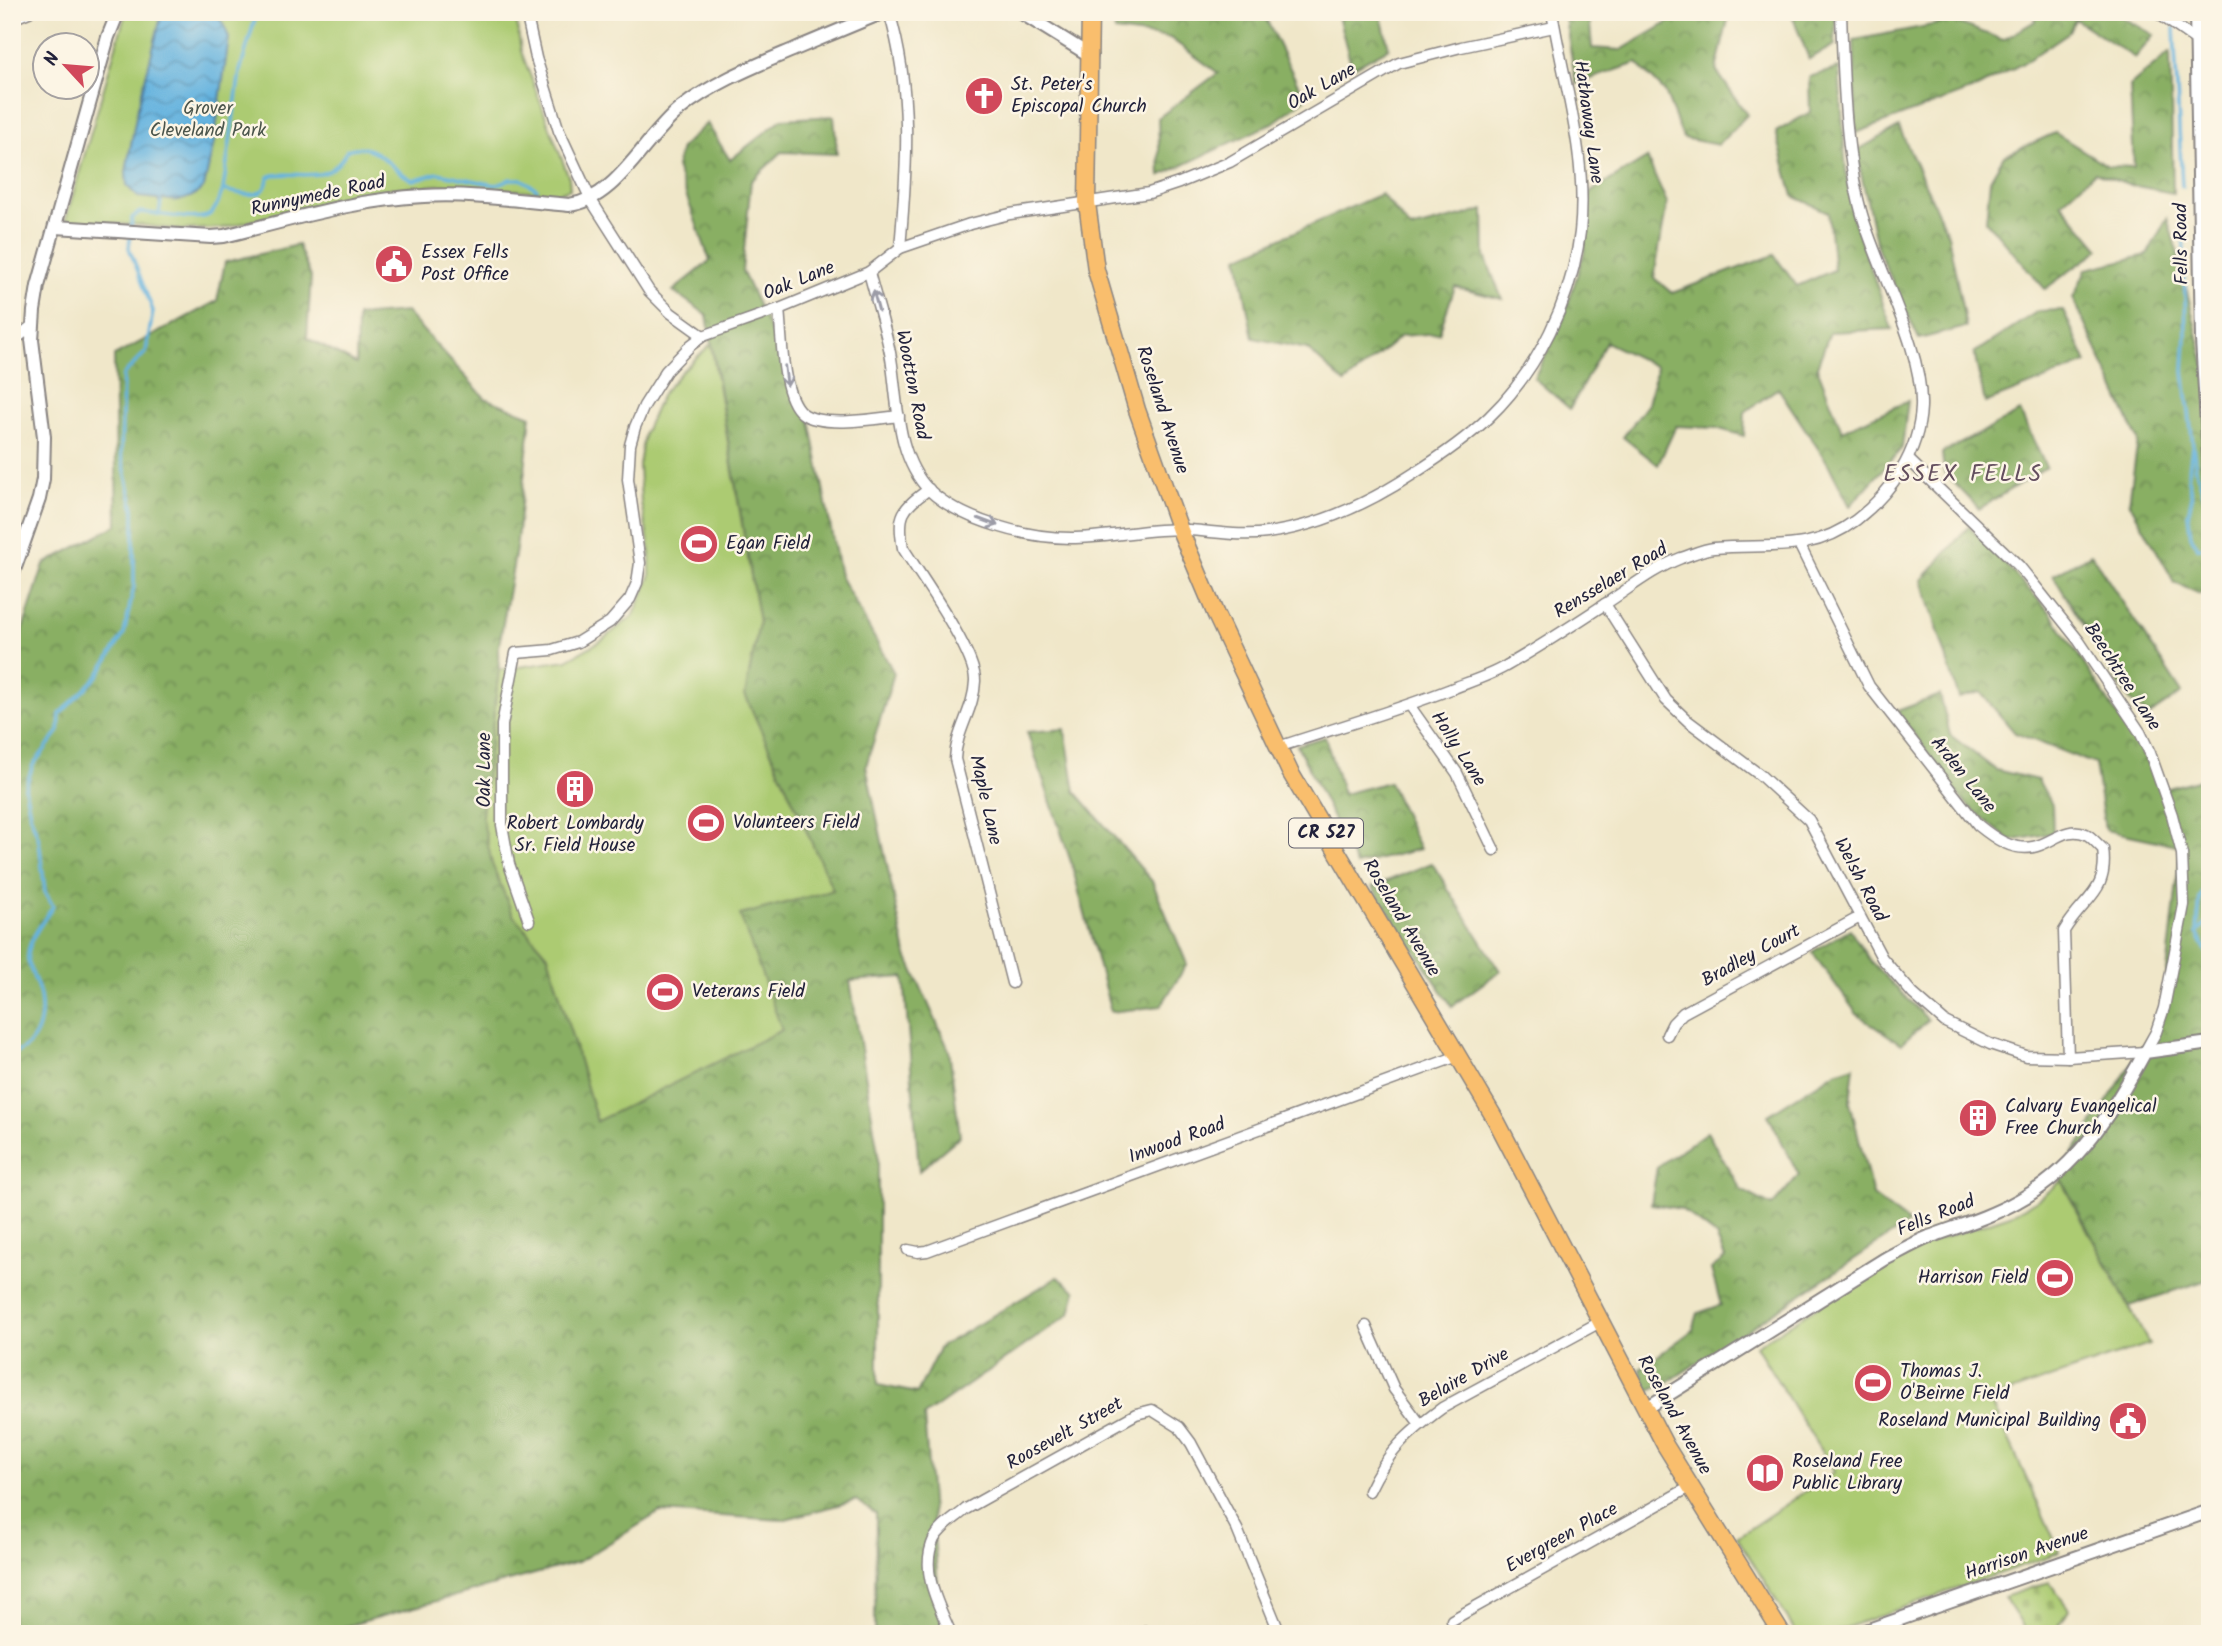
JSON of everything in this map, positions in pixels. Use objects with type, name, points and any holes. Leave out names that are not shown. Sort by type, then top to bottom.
[{"type":"main road","name":"Roseland Avenue","points":[[1090,12],[1087,203],[1096,270],[1137,410],[1180,530],[1216,615],[1290,772],[1497,1122],[1645,1409],[1690,1487],[1782,1634]]},
{"type":"street","points":[[12,19],[29,12]]},
{"type":"street","points":[[12,576],[43,479],[44,437],[35,374],[33,325],[38,286],[108,37],[118,12]]},
{"type":"street","points":[[526,12],[536,58],[559,131],[591,200],[649,291],[671,313],[703,336]]},
{"type":"street","points":[[591,200],[618,177],[667,120],[697,96],[746,70],[887,12],[900,52],[907,117],[906,182],[900,248]]},
{"type":"street","points":[[1020,12],[1091,55]]},
{"type":"street","name":"Hathaway Lane","points":[[1180,530],[1267,533],[1307,525],[1345,512],[1388,491],[1447,453],[1492,415],[1515,386],[1544,341],[1559,311],[1568,286],[1580,230],[1578,149],[1552,12]]},
{"type":"street","name":"Rensselaer Road","points":[[1278,747],[1409,705],[1503,668],[1677,560],[1712,548],[1800,545],[1822,538],[1854,522],[1881,498],[1896,480],[1908,459],[1921,408],[1918,375],[1912,349],[1871,246],[1860,207],[1851,160],[1841,12]]},
{"type":"street","name":"Fells Road","points":[[2196,12],[2202,340],[2210,475]]},
{"type":"street","points":[[2160,15],[2210,50]]},
{"type":"street","name":"Oak Lane","points":[[529,921],[509,864],[502,825],[502,725],[516,653],[552,650],[578,642],[610,622],[630,599],[637,583],[640,563],[628,479],[630,445],[644,406],[666,371],[703,336],[779,309],[869,272],[900,248],[970,224],[1010,214],[1149,193],[1230,162],[1399,63],[1554,27]]},
{"type":"street","name":"Runnymede Road","points":[[56,227],[119,233],[224,236],[359,204],[417,196],[447,195],[569,205],[591,200]]},
{"type":"street","name":"Wootton Road","points":[[869,272],[890,355],[905,447],[916,471],[929,489],[964,513],[999,527],[1045,535],[1071,538],[1180,530]]},
{"type":"street","points":[[779,309],[788,391],[804,415],[849,422],[899,416]]},
{"type":"street","points":[[12,342],[33,325]]},
{"type":"street","name":"Beechtree Lane","points":[[1908,459],[2010,557],[2036,587],[2079,641],[2140,732],[2150,753],[2172,814],[2182,854],[2184,905],[2164,1009],[2145,1052]]},
{"type":"street","name":"Maple Lane","points":[[929,489],[907,505],[899,521],[900,531],[903,548],[970,655],[975,679],[971,708],[956,742],[955,759],[1012,983]]},
{"type":"street","name":"Arden Lane","points":[[1800,545],[1869,685],[1979,825],[1991,836],[2009,845],[2034,847],[2068,832],[2086,834],[2103,849],[2106,869],[2099,888],[2074,914],[2064,931],[2068,1057]]},
{"type":"street","name":"Welsh Road","points":[[1605,604],[1666,700],[1688,721],[1760,775],[1809,820],[1882,958],[1913,994],[1945,1022],[1990,1044],[2026,1056],[2068,1057],[2145,1052]]},
{"type":"street","name":"Holly Lane","points":[[1409,705],[1457,773],[1494,850]]},
{"type":"street","name":"Bradley Court","points":[[1667,1035],[1683,1013],[1860,917]]},
{"type":"street","points":[[2145,1052],[2210,1043]]},
{"type":"street","name":"Fells Road","points":[[1645,1409],[1885,1259],[1926,1238],[2020,1201],[2048,1183],[2082,1149],[2108,1116],[2145,1052]]},
{"type":"street","name":"Inwood Road","points":[[908,1250],[928,1251],[1458,1056]]},
{"type":"street","name":"Belaire Drive","points":[[1369,1491],[1380,1466],[1394,1448],[1420,1424],[1443,1408],[1600,1322]]},
{"type":"street","points":[[1366,1326],[1394,1389],[1420,1424]]},
{"type":"street","name":"Roosevelt Street","points":[[951,1634],[930,1583],[928,1563],[934,1539],[944,1527],[991,1495],[1136,1414],[1152,1410],[1180,1427],[1191,1443],[1237,1529],[1280,1634]]},
{"type":"street","name":"Evergreen Place","points":[[1452,1620],[1690,1487]]},
{"type":"street","name":"Harrison Avenue","points":[[1857,1634],[2210,1511]]},
{"type":"green space","name":"Grover Cleveland Park","points":[[126,12],[515,12],[521,51],[569,178],[570,189],[558,193],[441,185],[376,190],[223,228],[181,230],[141,225],[65,222]]},
{"type":"green space","points":[[1112,12],[1245,12],[1266,19],[1305,99],[1273,123],[1160,176],[1158,118],[1218,73],[1170,38],[1115,31]]},
{"type":"green space","points":[[1337,12],[1380,12],[1389,48],[1352,68]]},
{"type":"green space","points":[[1564,12],[1589,12],[1592,48],[1621,50],[1669,22],[1667,12],[1720,12],[1728,20],[1716,70],[1747,115],[1718,145],[1683,138],[1665,92],[1637,63],[1576,84]]},
{"type":"green space","points":[[1791,12],[1836,12],[1835,45],[1809,59]]},
{"type":"green space","points":[[2037,12],[2113,12],[2154,35],[2135,58],[2075,19],[2069,32],[2025,62],[1979,87],[1856,133],[1854,40],[1953,21],[2003,40],[2035,21]]},
{"type":"green space","points":[[2170,52],[2173,193],[2131,185],[2095,172],[2061,203],[2100,249],[2045,289],[1986,221],[1990,180],[2004,156],[2055,133],[2108,166],[2134,167],[2130,86]]},
{"type":"green space","points":[[1839,68],[1846,173],[1853,218],[1892,329],[1830,332],[1817,367],[1842,431],[1908,401],[1902,448],[1850,506],[1827,462],[1778,388],[1745,412],[1744,436],[1716,428],[1676,426],[1658,465],[1623,437],[1648,404],[1657,367],[1606,342],[1570,409],[1534,378],[1563,320],[1584,253],[1589,193],[1647,158],[1667,203],[1654,278],[1672,293],[1774,255],[1797,286],[1834,270],[1828,212],[1793,196],[1776,132],[1810,112],[1809,77]]},
{"type":"green space","points":[[834,116],[837,154],[782,152],[751,181],[742,271],[808,410],[840,576],[894,673],[866,766],[906,954],[949,1050],[960,1136],[919,1171],[904,977],[850,981],[878,1153],[878,1385],[917,1393],[940,1347],[1058,1277],[1076,1291],[1070,1314],[924,1416],[942,1634],[878,1634],[875,1631],[876,1514],[856,1500],[782,1520],[660,1512],[578,1562],[318,1634],[12,1634],[12,663],[44,564],[117,525],[114,356],[217,301],[225,262],[298,245],[311,277],[307,338],[356,364],[357,316],[406,312],[485,398],[531,416],[516,549],[498,652],[499,670],[482,816],[513,915],[548,955],[597,1121],[740,915],[833,890],[745,695],[759,623],[707,315],[673,291],[710,261],[676,167],[681,148],[707,123],[730,160],[782,119]]},
{"type":"green space","points":[[1899,127],[1948,235],[1966,327],[1919,339],[1878,250],[1856,151]]},
{"type":"green space","points":[[1381,194],[1411,229],[1484,210],[1485,256],[1502,299],[1455,287],[1439,333],[1401,336],[1345,383],[1307,349],[1253,338],[1238,257]]},
{"type":"green space","points":[[2167,218],[2205,366],[2210,366],[2210,590],[2200,594],[2175,583],[2129,502],[2138,440],[2073,298],[2086,269],[2147,255]]},
{"type":"green space","points":[[2063,310],[2087,363],[1985,403],[1974,353],[2038,311]]},
{"type":"green space","name":"Egan Field","points":[[711,344],[759,623],[745,695],[833,890],[740,915],[782,1030],[597,1121],[548,955],[513,915],[492,864],[482,816],[499,670],[567,660],[602,640],[634,615],[650,577],[650,548],[641,503],[639,465],[644,434],[662,394]]},
{"type":"green space","points":[[2020,412],[2046,467],[1979,509],[1944,472],[1942,453]]},
{"type":"green space","points":[[1969,526],[2051,613],[2165,789],[2210,776],[2210,1279],[2129,1306],[2059,1175],[2162,1017],[2181,846],[2105,830],[2095,764],[2015,733],[1980,692],[1959,698],[1922,580]]},
{"type":"green space","points":[[2091,554],[2182,693],[2148,716],[2127,697],[2053,575]]},
{"type":"green space","points":[[1940,695],[1950,735],[1996,770],[2038,780],[2052,805],[2053,833],[2010,841],[1963,801],[1897,711]]},
{"type":"green space","points":[[1065,729],[1075,791],[1152,881],[1187,964],[1161,1006],[1111,1012],[1071,862],[1027,732]]},
{"type":"green space","points":[[1325,737],[1343,794],[1389,782],[1420,849],[1356,865],[1297,745]]},
{"type":"green space","points":[[1432,863],[1500,971],[1452,1006],[1372,887]]},
{"type":"green space","points":[[1850,929],[1870,961],[1928,1020],[1901,1044],[1857,1014],[1812,952]]},
{"type":"green space","points":[[1854,1066],[1850,1102],[1873,1196],[1909,1223],[1668,1382],[1648,1391],[1640,1369],[1693,1330],[1698,1313],[1721,1305],[1711,1269],[1725,1258],[1716,1236],[1681,1209],[1651,1204],[1657,1167],[1707,1132],[1741,1190],[1772,1206],[1799,1175],[1768,1115],[1836,1072]]},
{"type":"green space","points":[[2061,1181],[2149,1344],[1990,1399],[2060,1552],[1828,1634],[1797,1634],[1737,1537],[1834,1472],[1756,1346],[1888,1261],[1925,1244],[2010,1215],[2037,1200]]},
{"type":"green space","points":[[2049,1582],[2069,1609],[2054,1634],[2028,1634],[2004,1597]]},
{"type":"water","points":[[215,12],[229,38],[214,142],[204,187],[191,197],[181,200],[164,199],[159,202],[158,199],[138,197],[127,186],[126,172],[137,111],[162,13]]},
{"type":"waterway","points":[[12,1054],[28,1045],[40,1023],[40,996],[28,953],[36,931],[53,906],[45,892],[39,840],[25,788],[33,765],[59,731],[60,714],[98,676],[124,634],[134,586],[134,509],[121,454],[123,375],[146,352],[153,311],[129,248],[132,218],[140,212],[203,217],[212,213],[216,207],[223,190],[240,71],[257,12]]},
{"type":"waterway","points":[[2174,28],[2182,187]]},
{"type":"waterway","points":[[223,190],[245,194],[258,193],[263,190],[268,177],[274,175],[324,173],[332,169],[347,150],[357,148],[374,152],[413,180],[438,173],[496,185],[510,179],[521,179],[537,189]]},
{"type":"waterway","points":[[159,214],[161,202]]},
{"type":"waterway","points":[[2183,217],[2186,335],[2184,371],[2196,470],[2210,514]]},
{"type":"waterway","points":[[2192,447],[2188,479],[2192,497],[2188,514],[2191,536],[2197,547],[2209,548],[2210,551]]},
{"type":"waterway","points":[[2210,877],[2200,898],[2197,933],[2210,958]]},
{"type":"waterway","points":[[2197,933],[2210,920]]},
{"type":"place","name":"St. Peter's Episcopal Church","points":[[984,96]]},
{"type":"place","name":"Essex Fells Post Office","points":[[394,264]]},
{"type":"place","name":"Egan Field","points":[[699,544]]},
{"type":"place","name":"Robert Lombardy Sr. Field House","points":[[575,789]]},
{"type":"place","name":"Volunteers Field","points":[[706,823]]},
{"type":"place","name":"Veterans Field","points":[[665,992]]},
{"type":"place","name":"Calvary Evangelical Free Church","points":[[1978,1118]]},
{"type":"place","name":"Harrison Field","points":[[2055,1278]]},
{"type":"place","name":"Thomas J. O'Beirne Field","points":[[1873,1383]]},
{"type":"place","name":"Roseland Municipal Building","points":[[2128,1421]]},
{"type":"place","name":"Roseland Free Public Library","points":[[1765,1473]]},
{"type":"district","name":"ESSEX FELLS","points":[[1963,475]]}]
